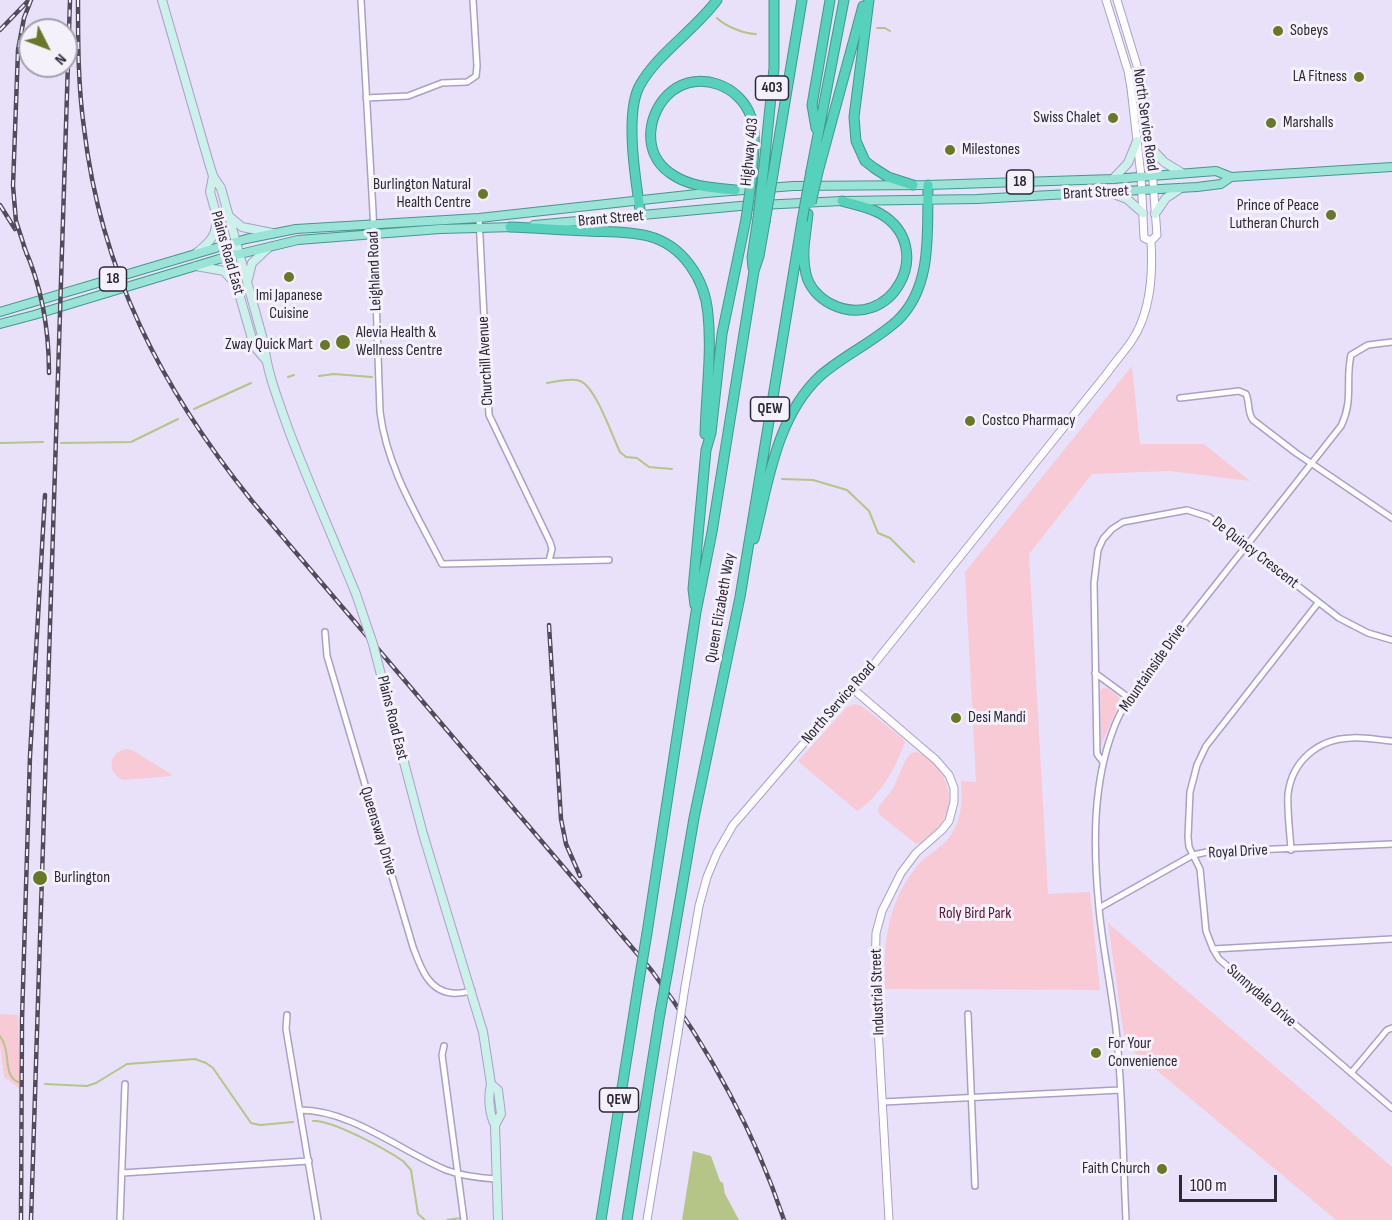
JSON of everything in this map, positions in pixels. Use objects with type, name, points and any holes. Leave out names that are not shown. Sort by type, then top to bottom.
[{"type":"highway","points":[[641,216],[632,120],[636,95],[644,79],[717,0]]},
{"type":"highway","name":"Highway 403","points":[[768,174],[774,68],[774,0]]},
{"type":"highway","name":"Queen Elizabeth Way","points":[[601,1220],[696,612],[712,531],[754,271],[759,256],[761,220],[768,174],[802,0]]},
{"type":"highway","name":"Queen Elizabeth Way","points":[[627,1220],[693,818],[740,597],[814,172],[817,133],[812,105],[830,0]]},
{"type":"highway","points":[[817,133],[844,0]]},
{"type":"highway","points":[[814,172],[864,0]]},
{"type":"highway","points":[[869,0],[854,117],[856,141],[865,161],[873,168],[888,177],[913,185]]},
{"type":"highway","points":[[706,450],[711,433],[722,334],[746,219],[752,176],[753,127],[751,117],[741,99],[731,90],[719,84],[707,81],[688,83],[671,92],[658,105],[651,121],[650,137],[658,160],[670,173],[684,181],[702,187],[735,190]]},
{"type":"highway","points":[[740,597],[779,441],[792,413],[819,377],[892,326],[914,300],[924,271],[928,185]]},
{"type":"highway","points":[[805,218],[803,256],[806,274],[810,285],[823,299],[841,309],[857,310],[884,302],[902,282],[907,262],[904,241],[895,225],[887,218],[842,201]]},
{"type":"highway","points":[[510,227],[635,233],[658,240],[678,253],[695,270],[702,285],[708,312],[706,450],[693,589],[696,612]]},
{"type":"main road","name":"Plains Road East","points":[[162,0],[213,176],[221,188],[278,401],[356,594],[373,644],[409,785],[472,991],[483,1032],[491,1084],[489,1091],[492,1119],[495,1125],[496,1179]]},
{"type":"main road","points":[[1113,178],[1128,163],[1137,141]]},
{"type":"main road","points":[[1150,147],[1164,162],[1182,173]]},
{"type":"main road","name":"Brant Street","points":[[0,324],[228,256],[273,245],[313,238],[373,235],[735,190],[815,185],[928,185],[1141,177],[1216,171],[1231,177],[1392,167]]},
{"type":"main road","name":"Plains Road East","points":[[213,176],[210,192],[228,256],[254,346],[266,360]]},
{"type":"main road","name":"Brant Street","points":[[0,312],[225,245],[296,229],[373,224],[479,222],[510,227],[740,206],[1111,193],[1221,184],[1231,177]]},
{"type":"main road","points":[[1155,214],[1166,198],[1183,188]]},
{"type":"main road","points":[[1111,193],[1126,199],[1143,213]]},
{"type":"main road","points":[[195,254],[208,243],[216,232],[216,214]]},
{"type":"main road","points":[[229,217],[242,227],[272,233]]},
{"type":"main road","points":[[247,284],[252,263],[273,245]]},
{"type":"main road","points":[[194,266],[224,271],[237,287]]},
{"type":"main road","points":[[496,1179],[498,1220]]},
{"type":"street","name":"Leighland Road","points":[[361,0],[380,412],[385,442],[393,467],[442,564],[549,561]]},
{"type":"street","points":[[366,98],[408,96],[442,83],[472,80],[476,76],[477,66],[473,0]]},
{"type":"street","name":"North Service Road","points":[[1106,0],[1128,71],[1141,177],[1144,238],[1151,241]]},
{"type":"street","name":"North Service Road","points":[[647,1220],[699,906],[717,853],[734,825],[853,689],[1132,341],[1141,323],[1153,269],[1151,241],[1157,235],[1153,175],[1140,74],[1117,0]]},
{"type":"street","name":"Churchill Avenue","points":[[479,222],[489,415],[550,542],[552,549],[549,561]]},
{"type":"street","name":"Mountainside Drive","points":[[1126,1220],[1118,1039],[1099,908],[1096,810],[1103,762],[1116,723],[1145,674],[1311,463],[1332,440],[1346,416],[1349,404],[1348,373],[1351,355],[1368,345],[1392,342]]},
{"type":"street","points":[[1180,398],[1239,391],[1246,394],[1249,399],[1249,415],[1253,420],[1392,518]]},
{"type":"street","name":"De Quincy Crescent","points":[[1103,762],[1096,754],[1094,583],[1097,556],[1103,539],[1123,522],[1187,510],[1209,517],[1318,603],[1368,633],[1392,640]]},
{"type":"street","points":[[549,561],[609,560]]},
{"type":"street","name":"Sunnydale Drive","points":[[1318,603],[1206,746],[1197,765],[1190,792],[1189,847],[1200,869],[1206,931],[1213,949],[1227,967],[1392,1108]]},
{"type":"street","name":"Queensway Drive","points":[[325,632],[327,656],[413,947],[424,975],[438,988],[452,993],[472,991]]},
{"type":"street","points":[[1095,673],[1129,698]]},
{"type":"street","name":"Industrial Street","points":[[853,689],[936,760],[949,775],[954,788],[954,802],[949,821],[916,854],[901,873],[882,911],[876,933],[875,975],[889,1220]]},
{"type":"street","points":[[1291,850],[1288,795],[1296,769],[1305,756],[1331,740],[1352,738],[1392,741]]},
{"type":"street","name":"Royal Drive","points":[[1099,908],[1193,855],[1207,852],[1392,844]]},
{"type":"street","points":[[1213,949],[1392,939]]},
{"type":"street","points":[[968,1014],[975,1186]]},
{"type":"street","points":[[287,1015],[286,1029],[318,1220]]},
{"type":"street","points":[[1351,1073],[1387,1030],[1392,1028]]},
{"type":"street","points":[[444,1046],[442,1055],[464,1220]]},
{"type":"street","points":[[120,1220],[125,1084]]},
{"type":"street","points":[[883,1102],[1120,1090]]},
{"type":"street","points":[[300,1110],[314,1110],[350,1122],[459,1174],[496,1179]]},
{"type":"street","points":[[122,1173],[309,1161]]},
{"type":"green space","name":"Roly Bird Park","points":[[1132,366],[1140,444],[1204,444],[1250,481],[1169,471],[1092,474],[1029,554],[1048,894],[1090,892],[1100,990],[885,989],[886,942],[892,912],[898,897],[917,866],[945,842],[955,829],[962,798],[961,781],[976,782],[965,572]]},
{"type":"green space","points":[[1107,688],[1121,699],[1101,745],[1100,691]]},
{"type":"green space","points":[[854,704],[862,706],[905,742],[880,790],[857,811],[798,761],[847,707]]},
{"type":"green space","points":[[127,749],[172,776],[124,780],[118,777],[112,768],[113,758]]},
{"type":"green space","points":[[917,752],[934,764],[941,773],[949,793],[949,804],[941,824],[934,832],[916,844],[878,811],[879,806],[893,789],[905,761],[911,753]]},
{"type":"green space","points":[[1108,923],[1392,1167],[1392,1220],[1336,1220],[1125,1044]]},
{"type":"green space","points":[[0,1014],[18,1015],[20,1089],[4,1077],[0,1045]]},
{"type":"shaded area","points":[[693,1151],[711,1156],[720,1181],[723,1183],[725,1194],[739,1220],[682,1220]]},
{"type":"waterway","points":[[717,18],[735,29],[756,34]]},
{"type":"waterway","points":[[877,28],[890,31]]},
{"type":"waterway","points":[[319,376],[334,374],[372,377]]},
{"type":"waterway","points":[[288,377],[294,375]]},
{"type":"waterway","points":[[547,383],[572,379],[586,385],[598,402],[620,452],[626,457],[637,458],[649,467],[672,469]]},
{"type":"waterway","points":[[194,409],[251,383]]},
{"type":"waterway","points":[[61,443],[131,442],[178,419]]},
{"type":"waterway","points":[[0,443],[43,442]]},
{"type":"waterway","points":[[782,479],[813,480],[847,490],[869,511],[878,533],[890,538],[914,562]]},
{"type":"waterway","points":[[0,1036],[6,1049],[8,1069],[13,1079],[18,1082]]},
{"type":"waterway","points":[[45,1084],[87,1086],[127,1064],[195,1059],[213,1068],[251,1123],[260,1125],[293,1122]]},
{"type":"waterway","points":[[313,1121],[345,1130],[403,1161],[411,1170],[418,1214],[425,1220]]},
{"type":"waterway","points":[[447,1220],[461,1218]]},
{"type":"railway","points":[[27,255],[16,221],[13,186],[18,50],[24,18],[31,0]]},
{"type":"railway","points":[[31,1220],[70,0]]},
{"type":"railway","points":[[78,0],[81,96],[92,181],[121,280],[140,326],[163,371],[219,458],[252,501],[652,971],[692,1029],[728,1090],[759,1154],[784,1220]]},
{"type":"railway","points":[[0,30],[27,2]]},
{"type":"railway","points":[[0,205],[15,229]]},
{"type":"railway","points":[[24,247],[40,293],[48,341],[49,373]]},
{"type":"railway","points":[[21,1220],[22,1019],[30,756],[45,495]]},
{"type":"railway","points":[[549,625],[561,819],[566,844],[580,876]]},
{"type":"place","name":"Sobeys","points":[[1278,31]]},
{"type":"place","name":"LA Fitness","points":[[1359,77]]},
{"type":"place","name":"Swiss Chalet","points":[[1113,118]]},
{"type":"place","name":"Marshalls","points":[[1271,123]]},
{"type":"place","name":"Milestones","points":[[950,150]]},
{"type":"place","name":"Burlington Natural Health Centre","points":[[483,194]]},
{"type":"place","name":"Prince of Peace Lutheran Church","points":[[1331,215]]},
{"type":"place","name":"Imi Japanese Cuisine","points":[[289,277]]},
{"type":"place","name":"Alevia Health & Wellness Centre","points":[[343,342]]},
{"type":"place","name":"Zway Quick Mart","points":[[325,345]]},
{"type":"place","name":"Costco Pharmacy","points":[[970,421]]},
{"type":"place","name":"Desi Mandi","points":[[956,718]]},
{"type":"place","name":"Burlington","points":[[40,878]]},
{"type":"place","name":"For Your Convenience","points":[[1096,1053]]},
{"type":"place","name":"Faith Church","points":[[1162,1169]]}]
